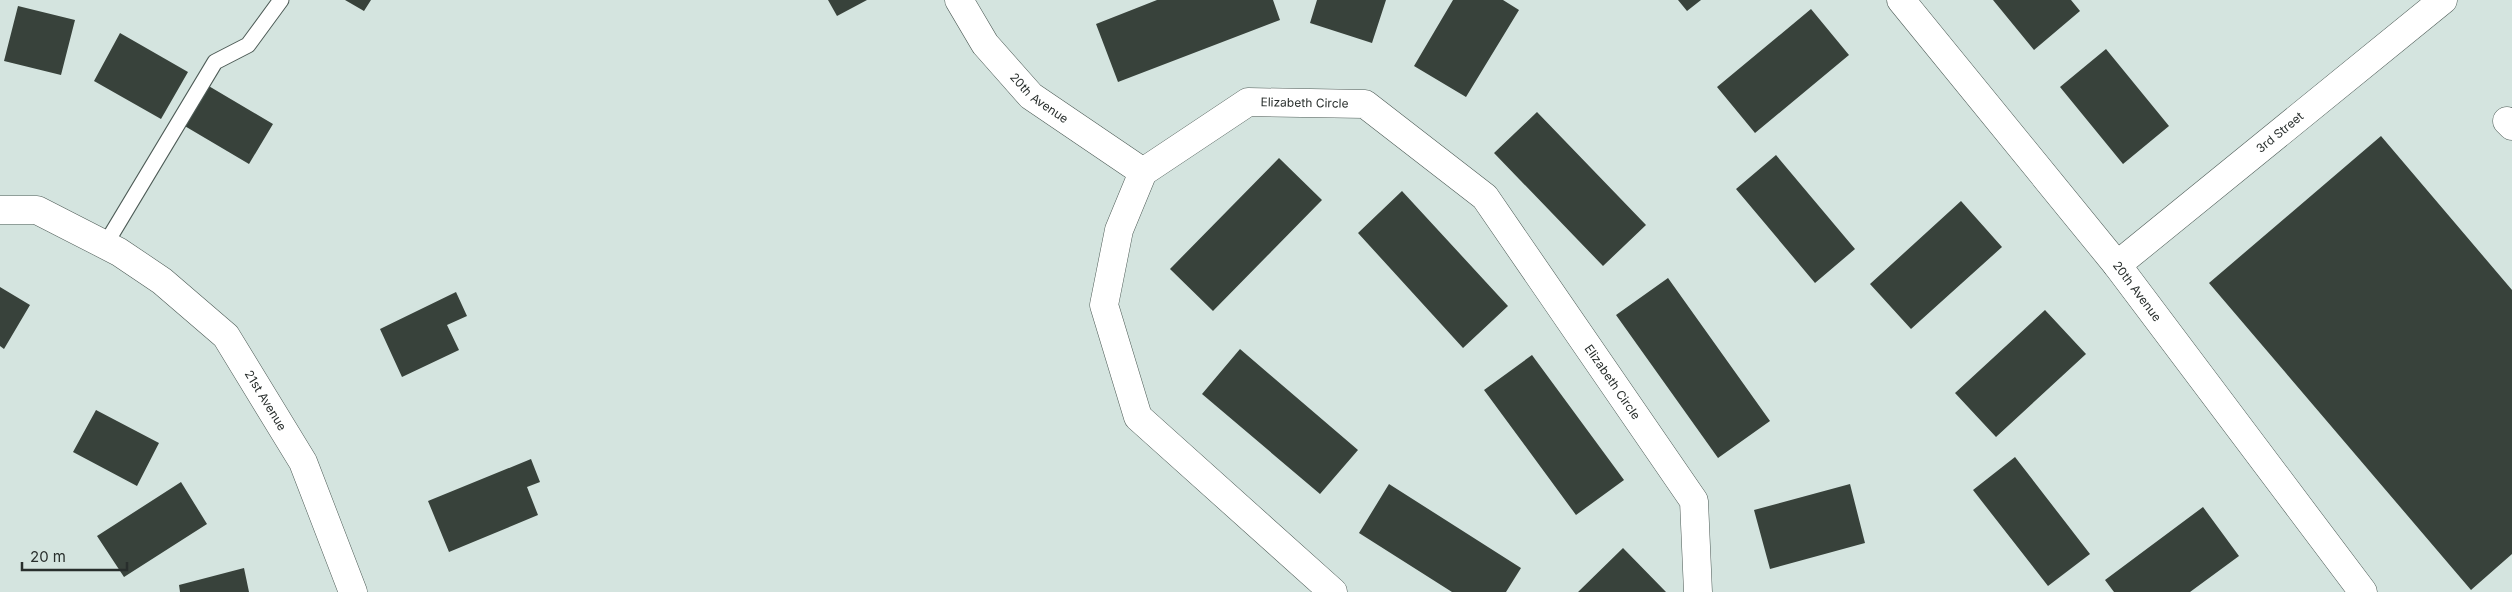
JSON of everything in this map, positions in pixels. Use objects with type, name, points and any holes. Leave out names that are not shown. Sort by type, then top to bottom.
[{"type":"street","name":"20th Avenue","points":[[959,0],[985,44],[1031,96],[1143,172]]},
{"type":"street","name":"20th Avenue","points":[[1901,0],[2117,265],[2363,592]]},
{"type":"street","name":"3rd Street","points":[[2117,265],[2443,0]]},
{"type":"street","name":"Elizabeth Circle","points":[[1143,172],[1248,102],[1365,104],[1485,197],[1689,492],[1694,501],[1698,592]]},
{"type":"street","points":[[1143,172],[1119,230],[1104,305],[1138,417],[1333,592]]},
{"type":"street","name":"21st Avenue","points":[[0,210],[37,210],[112,249],[162,281],[226,336],[303,462],[353,592]]},
{"type":"lane","points":[[112,249],[215,62],[248,45],[281,0]]},
{"type":"building","points":[[345,0],[371,0],[364,11]]},
{"type":"building","points":[[828,0],[867,0],[837,16]]},
{"type":"building","points":[[1157,0],[1273,0],[1280,20],[1118,82],[1096,24]]},
{"type":"building","points":[[1317,0],[1386,0],[1372,43],[1310,23]]},
{"type":"building","points":[[1453,0],[1503,0],[1519,10],[1466,97],[1414,66]]},
{"type":"building","points":[[1678,0],[1701,0],[1687,11]]},
{"type":"building","points":[[1993,0],[2071,0],[2080,11],[2034,50]]},
{"type":"building","points":[[18,6],[75,20],[61,75],[4,61]]},
{"type":"building","points":[[1811,9],[1849,55],[1755,133],[1717,87]]},
{"type":"building","points":[[120,33],[188,72],[161,119],[94,81]]},
{"type":"building","points":[[2106,49],[2169,126],[2123,164],[2060,87]]},
{"type":"building","points":[[207,85],[273,124],[249,164],[183,125]]},
{"type":"building","points":[[1537,112],[1646,225],[1603,266],[1494,153]]},
{"type":"building","points":[[2381,136],[2512,290],[2512,554],[2471,590],[2209,283]]},
{"type":"building","points":[[1776,155],[1855,249],[1815,283],[1736,189]]},
{"type":"building","points":[[1279,158],[1322,200],[1213,311],[1170,269]]},
{"type":"building","points":[[1402,191],[1508,306],[1463,348],[1358,233]]},
{"type":"building","points":[[1961,201],[2002,247],[1911,329],[1870,284]]},
{"type":"building","points":[[1668,278],[1770,421],[1718,458],[1616,315]]},
{"type":"building","points":[[0,287],[30,305],[4,349],[0,346]]},
{"type":"building","points":[[456,292],[467,316],[447,325],[459,350],[402,377],[380,329]]},
{"type":"building","points":[[2045,310],[2086,354],[1996,437],[1955,393]]},
{"type":"building","points":[[1240,349],[1358,450],[1320,494],[1202,394]]},
{"type":"building","points":[[1532,355],[1624,480],[1576,515],[1484,390]]},
{"type":"building","points":[[96,410],[159,443],[137,486],[73,452]]},
{"type":"building","points":[[2015,457],[2090,554],[2048,586],[1973,490]]},
{"type":"building","points":[[531,459],[540,482],[527,487],[538,515],[449,552],[428,501]]},
{"type":"building","points":[[181,482],[207,524],[124,577],[97,536]]},
{"type":"building","points":[[1389,484],[1521,568],[1506,592],[1452,592],[1359,533]]},
{"type":"building","points":[[1850,484],[1865,543],[1770,569],[1754,510]]},
{"type":"building","points":[[2203,507],[2239,556],[2190,592],[2114,592],[2105,580]]},
{"type":"building","points":[[1623,548],[1666,592],[1578,592]]},
{"type":"building","points":[[244,568],[249,592],[180,592],[179,585]]}]
